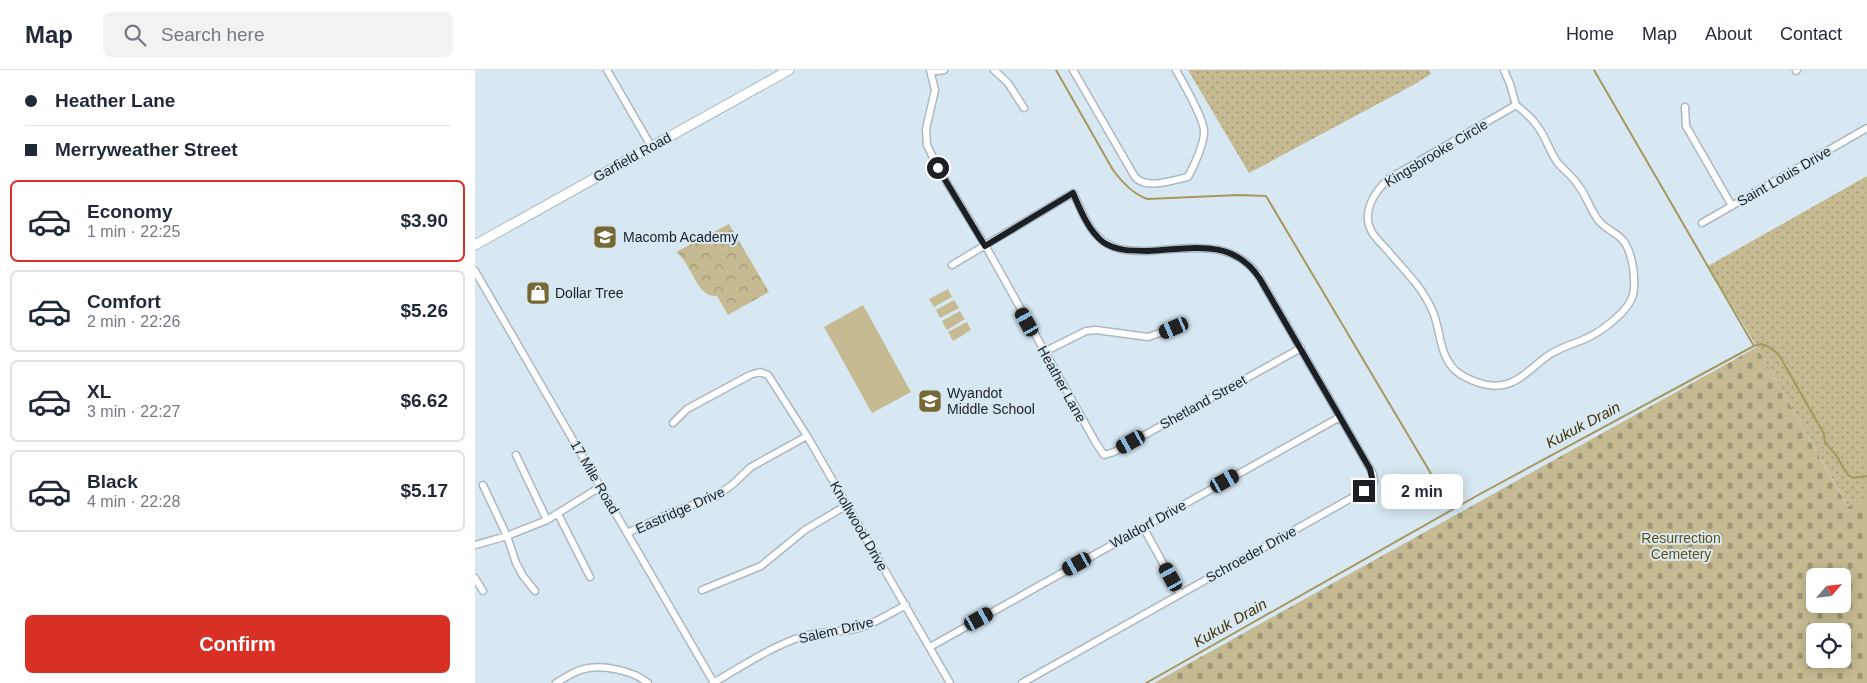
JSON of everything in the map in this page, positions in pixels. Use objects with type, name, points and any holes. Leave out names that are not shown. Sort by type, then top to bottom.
[{"type":"main road","name":"Garfield Road","points":[[475,245],[789,70]]},
{"type":"street","points":[[607,70],[651,146]]},
{"type":"street","points":[[931,71],[944,70]]},
{"type":"street","points":[[994,70],[1007,83],[1023,108]]},
{"type":"street","points":[[1073,70],[1138,180],[1147,183],[1188,177],[1204,135],[1204,128],[1176,70]]},
{"type":"street","points":[[1503,70],[1510,84],[1516,105]]},
{"type":"street","name":"Heather Lane","points":[[931,71],[935,90],[926,129],[927,145],[938,168],[985,246],[1104,455]]},
{"type":"street","name":"Kingsbrooke Circle","points":[[1516,105],[1540,130],[1557,162],[1578,185],[1601,224],[1625,243],[1632,266],[1634,290],[1628,306],[1601,330],[1557,350],[1513,382],[1501,386],[1493,386],[1465,376],[1456,371],[1450,363],[1446,357],[1436,319],[1428,301],[1415,282],[1374,235],[1369,225],[1368,217],[1373,197],[1382,185],[1391,178],[1516,105]]},
{"type":"street","points":[[1685,107],[1686,126],[1732,206]]},
{"type":"street","name":"Saint Louis Drive","points":[[1701,223],[1867,128]]},
{"type":"street","points":[[952,265],[1073,193],[1081,211],[1096,235],[1110,246],[1125,250],[1141,251],[1223,249],[1234,254],[1254,270],[1341,417]]},
{"type":"street","name":"17 Mile Road","points":[[475,271],[714,683]]},
{"type":"street","points":[[1044,352],[1086,331],[1096,330],[1148,337],[1174,328]]},
{"type":"street","name":"Shetland Street","points":[[1104,455],[1114,452],[1301,348]]},
{"type":"street","name":"Knollwood Drive","points":[[673,423],[687,409],[750,375],[764,372],[771,379],[807,436],[950,683]]},
{"type":"street","name":"Schroeder Drive","points":[[1022,683],[1364,491],[1373,482],[1373,474],[1341,417]]},
{"type":"street","name":"Waldorf Drive","points":[[930,647],[1341,417]]},
{"type":"street","name":"Eastridge Drive","points":[[627,534],[668,514],[717,496],[751,467],[807,436]]},
{"type":"street","points":[[516,456],[547,520]]},
{"type":"street","points":[[483,485],[507,536],[516,563],[523,576],[535,591]]},
{"type":"street","points":[[475,545],[507,536],[547,520],[600,487]]},
{"type":"street","points":[[702,590],[761,566],[805,530],[847,505]]},
{"type":"street","points":[[558,514],[589,577]]},
{"type":"street","points":[[1143,527],[1180,594]]},
{"type":"street","points":[[475,578],[483,591]]},
{"type":"street","name":"Salem Drive","points":[[714,683],[772,650],[801,637],[849,630],[872,624],[905,605]]},
{"type":"street","points":[[556,683],[580,670],[593,668],[625,672],[639,677],[648,683]]},
{"type":"green space","points":[[1188,70],[1429,70],[1431,74],[1249,173]]},
{"type":"green space","points":[[1867,176],[1867,497],[1849,508],[1757,347],[1708,266]]},
{"type":"green space","points":[[729,224],[769,292],[728,315],[717,296],[704,292],[699,286],[686,264],[676,252]]},
{"type":"green space","points":[[948,289],[952,297],[934,307],[929,299]]},
{"type":"green space","points":[[954,300],[959,308],[940,318],[936,310]]},
{"type":"green space","points":[[863,305],[911,392],[872,413],[824,327]]},
{"type":"green space","points":[[960,311],[965,319],[947,330],[942,321]]},
{"type":"green space","points":[[967,322],[971,330],[953,341],[948,332]]},
{"type":"green space","name":"Resurrection Cemetery","points":[[1757,347],[1848,507],[1867,497],[1867,683],[1154,683]]},
{"type":"waterway","points":[[1056,70],[1113,170],[1132,191],[1147,199],[1239,195],[1266,196],[1452,509]]},
{"type":"waterway","name":"Kukuk Drain","points":[[1594,70],[1754,346]]},
{"type":"waterway","name":"Kukuk Drain","points":[[1146,683],[1480,494],[1754,346],[1761,344],[1769,347],[1779,355],[1824,434],[1825,443],[1836,455],[1848,475],[1853,478],[1867,476]]},
{"type":"place","name":"Macomb Academy","points":[[605,237]]},
{"type":"place","name":"Dollar Tree","points":[[538,293]]},
{"type":"place","name":"Wyandot Middle School","points":[[930,401]]},
{"type":"route","points":[[938,168],[985,246],[1073,193],[1089,225],[1096,235],[1110,246],[1125,250],[1141,251],[1223,249],[1245,262],[1260,279],[1373,474],[1371,486],[1364,491]]}]
